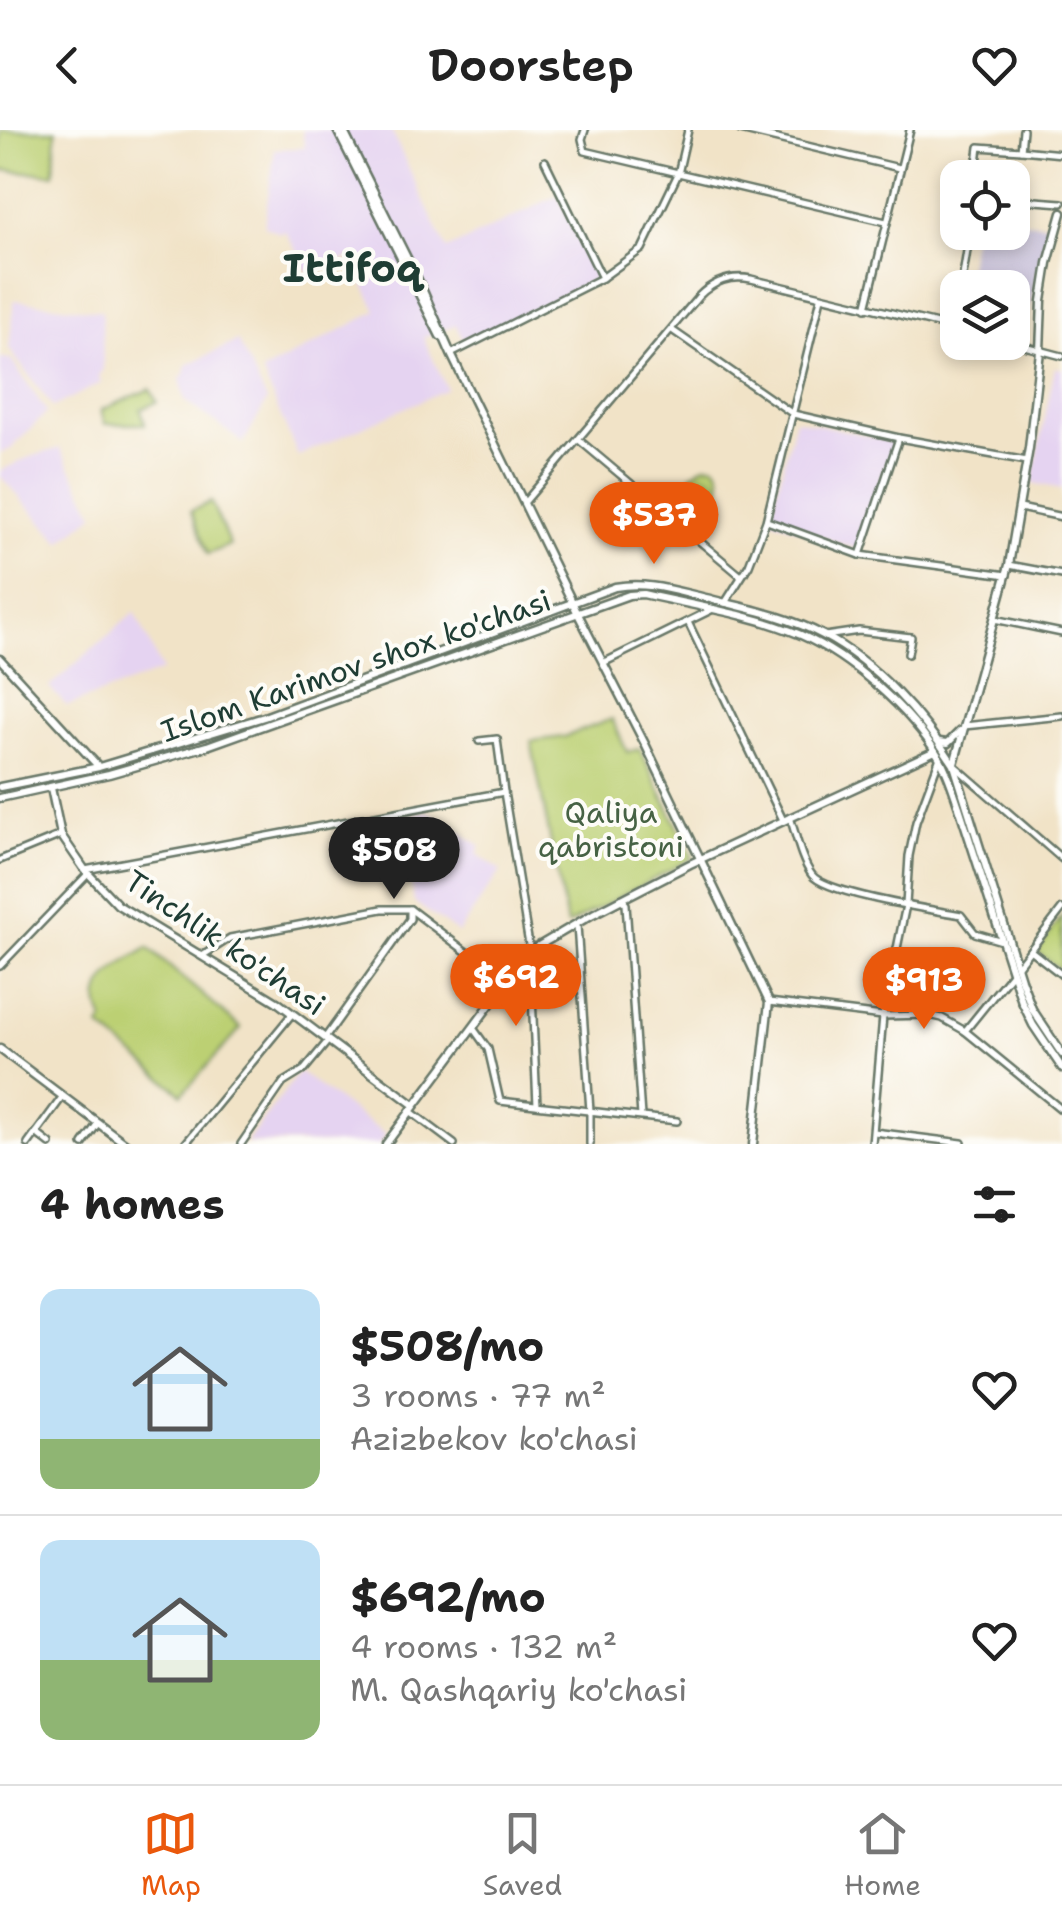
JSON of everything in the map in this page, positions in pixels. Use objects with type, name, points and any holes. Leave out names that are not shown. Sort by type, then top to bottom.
[{"type":"main road","points":[[340,130],[420,284],[768,1002],[753,1144]]},
{"type":"main road","points":[[954,764],[1010,565],[1040,351],[1042,301],[1062,213]]},
{"type":"main road","name":"Islom Karimov shox ko'chasi","points":[[0,798],[207,746],[615,587],[642,584],[725,603],[774,616],[824,636],[846,650],[909,703],[939,742],[954,764],[1033,1025],[1062,1068]]},
{"type":"main road","name":"Islom Karimov shox ko'chasi","points":[[0,787],[99,768],[292,711],[636,594],[712,610],[798,634],[842,659],[903,709],[937,755],[993,900],[1002,942],[1032,1009],[1062,1054]]},
{"type":"main road","points":[[842,659],[846,650]]},
{"type":"main road","points":[[0,660],[99,768]]},
{"type":"main road","points":[[939,742],[948,744],[964,726]]},
{"type":"main road","points":[[386,1144],[530,951],[621,900],[787,818],[937,755]]},
{"type":"main road","name":"Tinchlik ko'chasi","points":[[51,788],[61,834],[87,872],[118,904],[292,1014],[412,1108]]},
{"type":"main road","points":[[0,1049],[126,1144]]},
{"type":"street","points":[[585,130],[585,151],[886,222]]},
{"type":"street","points":[[451,354],[602,278],[642,249],[678,174],[688,130]]},
{"type":"street","points":[[740,130],[899,168]]},
{"type":"street","points":[[866,308],[910,130]]},
{"type":"street","points":[[1021,150],[1023,130]]},
{"type":"street","points":[[978,160],[979,146],[1062,154]]},
{"type":"street","points":[[545,161],[602,278]]},
{"type":"street","points":[[1030,201],[1062,204]]},
{"type":"street","points":[[524,503],[704,291],[716,283],[729,278],[751,279],[940,324]]},
{"type":"street","points":[[725,603],[750,565],[766,521],[821,298]]},
{"type":"street","points":[[672,330],[793,414],[1026,461]]},
{"type":"street","points":[[1030,348],[1062,356]]},
{"type":"street","points":[[860,556],[900,438]]},
{"type":"street","points":[[578,439],[741,576]]},
{"type":"street","points":[[1020,508],[1062,517]]},
{"type":"street","points":[[766,521],[860,556],[1006,575]]},
{"type":"street","points":[[1010,565],[1062,576]]},
{"type":"street","points":[[604,662],[712,610]]},
{"type":"street","points":[[994,619],[1062,632]]},
{"type":"street","points":[[688,622],[814,877],[829,886],[961,914],[976,933],[1002,942]]},
{"type":"street","points":[[824,636],[859,632],[911,637],[908,654]]},
{"type":"street","points":[[964,726],[1062,716]]},
{"type":"street","points":[[479,741],[497,738],[530,951],[537,1105]]},
{"type":"street","points":[[872,1144],[883,1016],[906,904],[909,856],[937,755]]},
{"type":"street","points":[[954,764],[1062,859]]},
{"type":"street","points":[[0,966],[87,872],[148,857],[504,792]]},
{"type":"street","points":[[0,860],[61,834]]},
{"type":"street","points":[[621,900],[626,904],[641,1116]]},
{"type":"street","points":[[202,956],[230,938],[382,909],[410,909],[506,982]]},
{"type":"street","points":[[241,1144],[283,1084],[304,1070],[327,1039],[410,919],[410,909]]},
{"type":"street","points":[[965,1031],[1062,909]]},
{"type":"street","points":[[577,925],[590,1144]]},
{"type":"street","points":[[1030,950],[1062,975]]},
{"type":"street","points":[[768,1002],[948,1020],[1062,1110]]},
{"type":"street","points":[[184,1144],[292,1014]]},
{"type":"street","points":[[472,1026],[488,1049],[500,1100],[677,1121]]},
{"type":"street","points":[[28,1144],[63,1096]]},
{"type":"street","points":[[412,1108],[454,1144]]},
{"type":"street","points":[[82,1144],[98,1122]]},
{"type":"street","points":[[874,1132],[962,1144]]},
{"type":"street","points":[[36,1134],[50,1144]]},
{"type":"shaded area","points":[[302,130],[391,130],[447,250],[558,195],[597,278],[465,344],[456,325],[423,337],[447,389],[298,456],[262,372],[377,311],[350,257],[310,275],[285,231],[280,233],[264,226],[275,149],[305,148]]},
{"type":"shaded area","points":[[1030,222],[1049,224],[1030,305],[1030,270],[967,270],[971,250],[1030,250]]},
{"type":"shaded area","points":[[14,300],[102,311],[101,383],[53,407],[9,349]]},
{"type":"shaded area","points":[[238,341],[267,401],[243,443],[185,400],[180,378],[187,365]]},
{"type":"shaded area","points":[[0,358],[11,359],[47,412],[11,449],[0,453]]},
{"type":"shaded area","points":[[1055,367],[1062,369],[1062,489],[1032,483]]},
{"type":"shaded area","points":[[795,419],[894,442],[857,549],[770,519]]},
{"type":"shaded area","points":[[60,448],[95,514],[61,542],[0,476],[0,471],[27,458]]},
{"type":"shaded area","points":[[135,612],[162,671],[67,706],[49,687]]},
{"type":"shaded area","points":[[427,811],[481,846],[477,854],[501,871],[458,933],[414,902],[402,817]]},
{"type":"shaded area","points":[[299,1072],[386,1135],[379,1144],[246,1143]]},
{"type":"green space","points":[[0,130],[56,130],[54,174],[0,170]]},
{"type":"green space","points":[[150,389],[157,402],[141,409],[145,424],[105,424],[101,410]]},
{"type":"green space","points":[[705,465],[715,465],[721,483],[717,495],[700,505],[690,497],[689,488],[692,474]]},
{"type":"green space","points":[[211,502],[230,545],[208,554],[191,511]]},
{"type":"green space","name":"Qaliya qabristoni","points":[[612,719],[627,752],[640,749],[693,858],[567,925],[531,741],[564,737]]},
{"type":"green space","points":[[1062,916],[1062,971],[1037,952]]},
{"type":"green space","points":[[148,948],[241,1028],[182,1094],[100,1027],[104,1020],[99,1007],[102,985],[117,968]]},
{"type":"district","name":"Ittifoq","points":[[352,268]]}]
